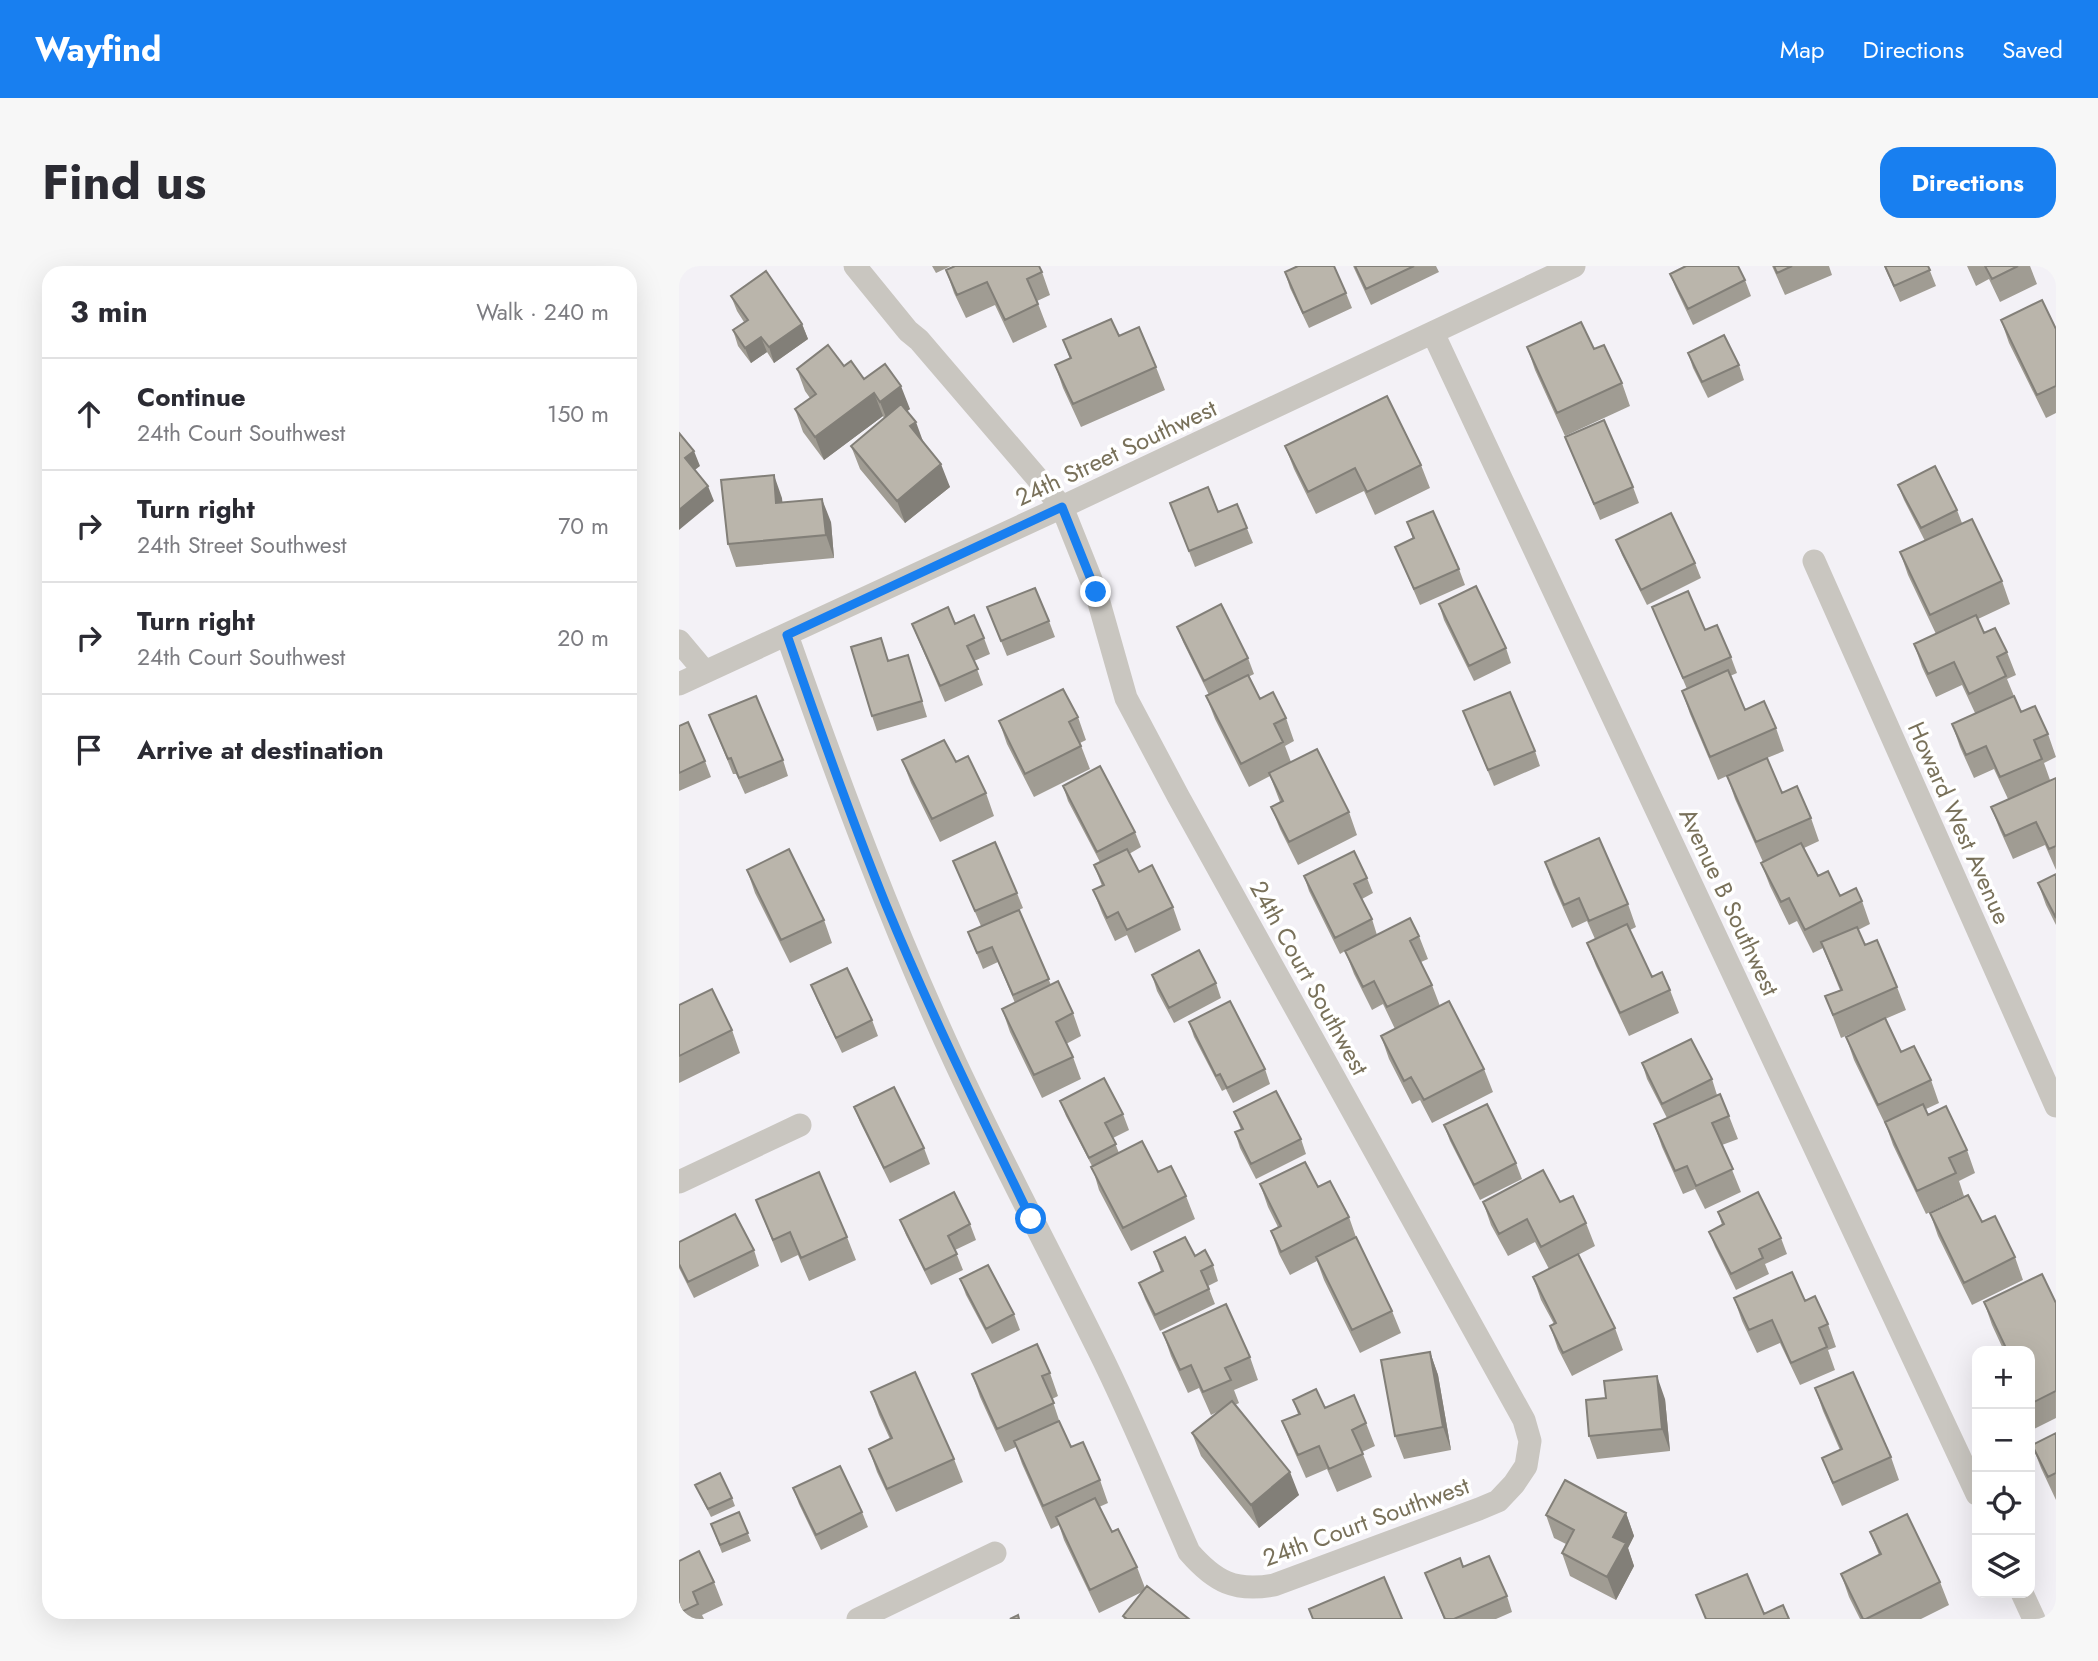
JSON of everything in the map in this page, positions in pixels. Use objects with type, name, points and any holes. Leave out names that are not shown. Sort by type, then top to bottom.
[{"type":"street","name":"24th Court Southwest","points":[[787,635],[886,905],[962,1075],[1031,1219],[1100,1351],[1189,1552],[1204,1569],[1225,1583],[1253,1589],[1275,1585],[1498,1501],[1526,1466],[1530,1441],[1524,1420],[1126,698],[1096,592],[1062,507],[919,340],[908,331],[855,266]]},
{"type":"street","name":"24th Street Southwest","points":[[679,684],[1433,333],[1546,273],[1574,266]]},
{"type":"street","name":"Avenue B Southwest","points":[[1433,333],[1972,1483]]},
{"type":"street","name":"Howard West Avenue","points":[[1814,561],[2056,1106]]},
{"type":"street","points":[[679,641],[705,672]]},
{"type":"street","points":[[679,1182],[800,1125]]},
{"type":"street","points":[[858,1619],[995,1553]]},
{"type":"street","points":[[2024,1598],[2034,1619]]},
{"type":"building","points":[[955,266],[1039,266],[1042,272],[1027,279],[1038,304],[1005,320],[987,282],[957,295],[946,270]]},
{"type":"building","points":[[1298,266],[1334,266],[1346,293],[1303,313],[1285,272]]},
{"type":"building","points":[[1355,266],[1414,266],[1366,289]]},
{"type":"building","points":[[1686,266],[1738,266],[1745,280],[1688,309],[1670,274]]},
{"type":"building","points":[[1774,266],[1792,266],[1777,273]]},
{"type":"building","points":[[1885,266],[1928,266],[1930,270],[1894,286]]},
{"type":"building","points":[[1985,266],[2018,266],[1992,279]]},
{"type":"building","points":[[766,271],[802,324],[769,347],[761,337],[745,348],[733,330],[748,320],[731,296]]},
{"type":"building","points":[[2042,300],[2056,329],[2056,386],[2037,395],[2001,320]]},
{"type":"building","points":[[1111,319],[1119,336],[1139,327],[1156,367],[1073,404],[1055,365],[1071,358],[1063,340]]},
{"type":"building","points":[[1581,322],[1594,349],[1604,345],[1622,383],[1557,413],[1527,347]]},
{"type":"building","points":[[1724,335],[1739,365],[1702,382],[1688,353]]},
{"type":"building","points":[[828,345],[844,366],[851,361],[864,379],[885,364],[901,386],[880,402],[874,393],[815,437],[795,409],[816,394],[797,369]]},
{"type":"building","points":[[1387,396],[1421,465],[1367,492],[1355,468],[1308,492],[1285,446]]},
{"type":"building","points":[[901,404],[916,422],[910,426],[941,464],[897,501],[851,446]]},
{"type":"building","points":[[1604,420],[1633,487],[1594,504],[1565,437]]},
{"type":"building","points":[[679,433],[694,451],[685,458],[708,486],[679,510]]},
{"type":"building","points":[[1935,466],[1957,510],[1921,528],[1898,485]]},
{"type":"building","points":[[774,475],[776,503],[822,499],[826,535],[728,544],[721,480]]},
{"type":"building","points":[[1208,487],[1218,512],[1237,504],[1247,528],[1189,551],[1170,503]]},
{"type":"building","points":[[1433,511],[1459,569],[1414,589],[1395,547],[1414,538],[1407,522]]},
{"type":"building","points":[[1671,513],[1695,563],[1641,590],[1616,540]]},
{"type":"building","points":[[1972,519],[2002,581],[1930,615],[1900,552]]},
{"type":"building","points":[[1476,586],[1506,648],[1469,666],[1439,604]]},
{"type":"building","points":[[1035,588],[1049,621],[1001,641],[987,607]]},
{"type":"building","points":[[1688,591],[1705,630],[1717,625],[1731,657],[1683,678],[1652,607]]},
{"type":"building","points":[[1221,604],[1248,658],[1204,681],[1177,627]]},
{"type":"building","points":[[948,607],[955,624],[974,615],[984,638],[967,646],[978,669],[940,686],[912,624]]},
{"type":"building","points":[[1976,615],[1984,633],[1995,628],[2007,652],[1997,657],[2006,676],[1969,694],[1954,662],[1928,674],[1914,644]]},
{"type":"building","points":[[881,638],[888,661],[908,655],[922,701],[872,716],[851,647]]},
{"type":"building","points":[[1728,670],[1745,710],[1764,701],[1776,728],[1710,757],[1682,691]]},
{"type":"building","points":[[1248,675],[1260,699],[1273,692],[1286,718],[1274,724],[1283,742],[1241,764],[1206,696]]},
{"type":"building","points":[[1063,689],[1078,717],[1069,722],[1081,746],[1025,774],[999,721]]},
{"type":"building","points":[[1510,692],[1535,751],[1488,770],[1463,711]]},
{"type":"building","points":[[756,696],[783,760],[739,778],[709,715]]},
{"type":"building","points":[[2014,696],[2021,712],[2035,706],[2048,734],[2034,740],[2042,759],[2000,777],[1986,746],[1966,755],[1952,724]]},
{"type":"building","points":[[688,722],[705,761],[679,773],[679,726]]},
{"type":"building","points":[[944,740],[956,762],[968,756],[986,793],[932,819],[902,760]]},
{"type":"building","points":[[1317,749],[1349,812],[1289,842],[1271,807],[1283,801],[1269,773]]},
{"type":"building","points":[[1767,758],[1782,793],[1797,786],[1811,818],[1756,842],[1727,776]]},
{"type":"building","points":[[1100,766],[1135,832],[1097,852],[1063,786]]},
{"type":"building","points":[[2056,778],[2056,846],[2049,849],[2036,822],[2005,836],[1991,807]]},
{"type":"building","points":[[1599,838],[1628,904],[1589,921],[1579,898],[1564,905],[1545,862]]},
{"type":"building","points":[[995,842],[1017,893],[975,911],[953,861]]},
{"type":"building","points":[[1801,843],[1818,876],[1828,871],[1840,896],[1856,888],[1862,901],[1805,930],[1789,898],[1781,902],[1761,863]]},
{"type":"building","points":[[789,849],[824,920],[781,940],[747,870]]},
{"type":"building","points":[[1127,849],[1139,872],[1152,865],[1173,907],[1127,930],[1118,912],[1107,918],[1093,890],[1104,885],[1094,865]]},
{"type":"building","points":[[1354,851],[1367,878],[1354,884],[1372,919],[1335,938],[1304,876]]},
{"type":"building","points":[[2056,874],[2056,918],[2038,883]]},
{"type":"building","points":[[1019,910],[1049,979],[1013,995],[992,947],[977,953],[968,932]]},
{"type":"building","points":[[1410,918],[1419,936],[1410,941],[1432,985],[1387,1007],[1374,981],[1363,987],[1345,951]]},
{"type":"building","points":[[1627,924],[1652,977],[1662,972],[1670,990],[1620,1013],[1587,943]]},
{"type":"building","points":[[1857,927],[1865,945],[1877,940],[1897,987],[1833,1015],[1825,996],[1842,990],[1821,942]]},
{"type":"building","points":[[1199,950],[1216,983],[1169,1008],[1152,975]]},
{"type":"building","points":[[847,968],[872,1020],[836,1038],[811,985]]},
{"type":"building","points":[[1058,981],[1073,1013],[1056,1022],[1073,1057],[1034,1075],[1002,1009]]},
{"type":"building","points":[[712,989],[732,1030],[679,1056],[679,1005]]},
{"type":"building","points":[[1230,1001],[1265,1069],[1227,1088],[1220,1074],[1216,1076],[1189,1022]]},
{"type":"building","points":[[1449,1001],[1484,1069],[1424,1100],[1411,1077],[1404,1081],[1381,1036]]},
{"type":"building","points":[[1885,1018],[1901,1052],[1914,1046],[1931,1080],[1878,1105],[1846,1037]]},
{"type":"building","points":[[1691,1039],[1712,1079],[1662,1104],[1642,1063]]},
{"type":"building","points":[[1104,1078],[1123,1114],[1105,1123],[1116,1144],[1089,1158],[1060,1101]]},
{"type":"building","points":[[894,1087],[924,1148],[884,1168],[854,1107]]},
{"type":"building","points":[[1276,1091],[1301,1139],[1251,1164],[1235,1132],[1243,1129],[1234,1112]]},
{"type":"building","points":[[1720,1094],[1729,1116],[1712,1123],[1733,1169],[1696,1186],[1687,1166],[1675,1171],[1654,1124]]},
{"type":"building","points":[[1487,1104],[1516,1163],[1474,1185],[1444,1125]]},
{"type":"building","points":[[1923,1104],[1928,1115],[1946,1106],[1967,1150],[1949,1158],[1956,1173],[1917,1191],[1885,1122]]},
{"type":"building","points":[[1142,1141],[1158,1172],[1171,1166],[1186,1196],[1123,1228],[1091,1167]]},
{"type":"building","points":[[1305,1162],[1318,1187],[1330,1181],[1349,1217],[1281,1252],[1271,1231],[1281,1226],[1260,1184]]},
{"type":"building","points":[[1543,1170],[1560,1202],[1573,1196],[1586,1223],[1541,1247],[1527,1219],[1499,1234],[1483,1202]]},
{"type":"building","points":[[819,1172],[847,1237],[801,1258],[790,1232],[773,1240],[756,1200]]},
{"type":"building","points":[[954,1192],[970,1224],[948,1236],[957,1254],[925,1270],[900,1220]]},
{"type":"building","points":[[1758,1192],[1781,1238],[1759,1249],[1763,1258],[1731,1274],[1709,1232],[1724,1224],[1718,1212]]},
{"type":"building","points":[[1968,1195],[1982,1222],[1995,1216],[2015,1257],[1964,1283],[1930,1213]]},
{"type":"building","points":[[735,1214],[754,1250],[688,1282],[679,1264],[679,1242]]},
{"type":"building","points":[[1185,1237],[1195,1256],[1205,1250],[1213,1265],[1201,1271],[1209,1289],[1155,1315],[1139,1283],[1163,1271],[1154,1252]]},
{"type":"building","points":[[1356,1237],[1392,1311],[1352,1330],[1316,1257]]},
{"type":"building","points":[[1578,1254],[1615,1328],[1563,1353],[1550,1326],[1556,1323],[1533,1277]]},
{"type":"building","points":[[988,1265],[1014,1314],[986,1329],[960,1279]]},
{"type":"building","points":[[1792,1272],[1805,1301],[1815,1296],[1828,1324],[1819,1328],[1827,1347],[1791,1363],[1772,1320],[1749,1330],[1734,1298]]},
{"type":"building","points":[[2042,1274],[2056,1303],[2056,1391],[2035,1402],[2035,1346],[2005,1346],[1984,1302]]},
{"type":"building","points":[[1226,1304],[1250,1357],[1225,1368],[1231,1380],[1203,1392],[1191,1365],[1180,1370],[1163,1333]]},
{"type":"building","points":[[1037,1344],[1050,1373],[1042,1376],[1054,1403],[997,1429],[972,1374]]},
{"type":"building","points":[[1430,1352],[1443,1427],[1395,1436],[1381,1360]]},
{"type":"building","points":[[915,1372],[954,1459],[887,1489],[869,1449],[892,1438],[871,1392]]},
{"type":"building","points":[[1853,1372],[1891,1457],[1833,1483],[1822,1458],[1842,1449],[1815,1388]]},
{"type":"building","points":[[1657,1376],[1662,1429],[1589,1436],[1586,1400],[1606,1398],[1604,1381]]},
{"type":"building","points":[[1316,1389],[1325,1408],[1354,1395],[1366,1423],[1352,1430],[1363,1454],[1329,1469],[1319,1446],[1298,1455],[1282,1421],[1300,1414],[1293,1400]]},
{"type":"building","points":[[1232,1401],[1290,1472],[1251,1505],[1192,1433]]},
{"type":"building","points":[[1059,1421],[1071,1447],[1083,1442],[1100,1480],[1043,1506],[1014,1441]]},
{"type":"building","points":[[2056,1433],[2056,1473],[2048,1477],[2035,1451],[2035,1444]]},
{"type":"building","points":[[840,1466],[862,1512],[816,1535],[793,1488]]},
{"type":"building","points":[[720,1473],[732,1498],[708,1509],[695,1485]]},
{"type":"building","points":[[1565,1480],[1626,1513],[1613,1537],[1626,1543],[1607,1577],[1562,1553],[1574,1530],[1546,1515]]},
{"type":"building","points":[[1095,1498],[1112,1532],[1118,1529],[1137,1567],[1090,1590],[1056,1517]]},
{"type":"building","points":[[739,1512],[748,1533],[720,1545],[711,1524]]},
{"type":"building","points":[[1907,1514],[1940,1582],[1863,1619],[1841,1574],[1881,1554],[1870,1532]]},
{"type":"building","points":[[699,1551],[714,1582],[693,1592],[698,1604],[679,1613],[679,1561]]},
{"type":"building","points":[[1489,1556],[1507,1596],[1454,1619],[1445,1619],[1425,1573],[1460,1558],[1463,1567]]},
{"type":"building","points":[[1747,1574],[1764,1614],[1783,1605],[1789,1619],[1706,1619],[1696,1595]]},
{"type":"building","points":[[1384,1577],[1402,1619],[1313,1619],[1309,1609]]},
{"type":"building","points":[[1147,1586],[1189,1619],[1127,1619],[1123,1616]]},
{"type":"route","points":[[1031,1219],[956,1063],[886,905],[787,635],[1062,507],[1096,592]]}]
